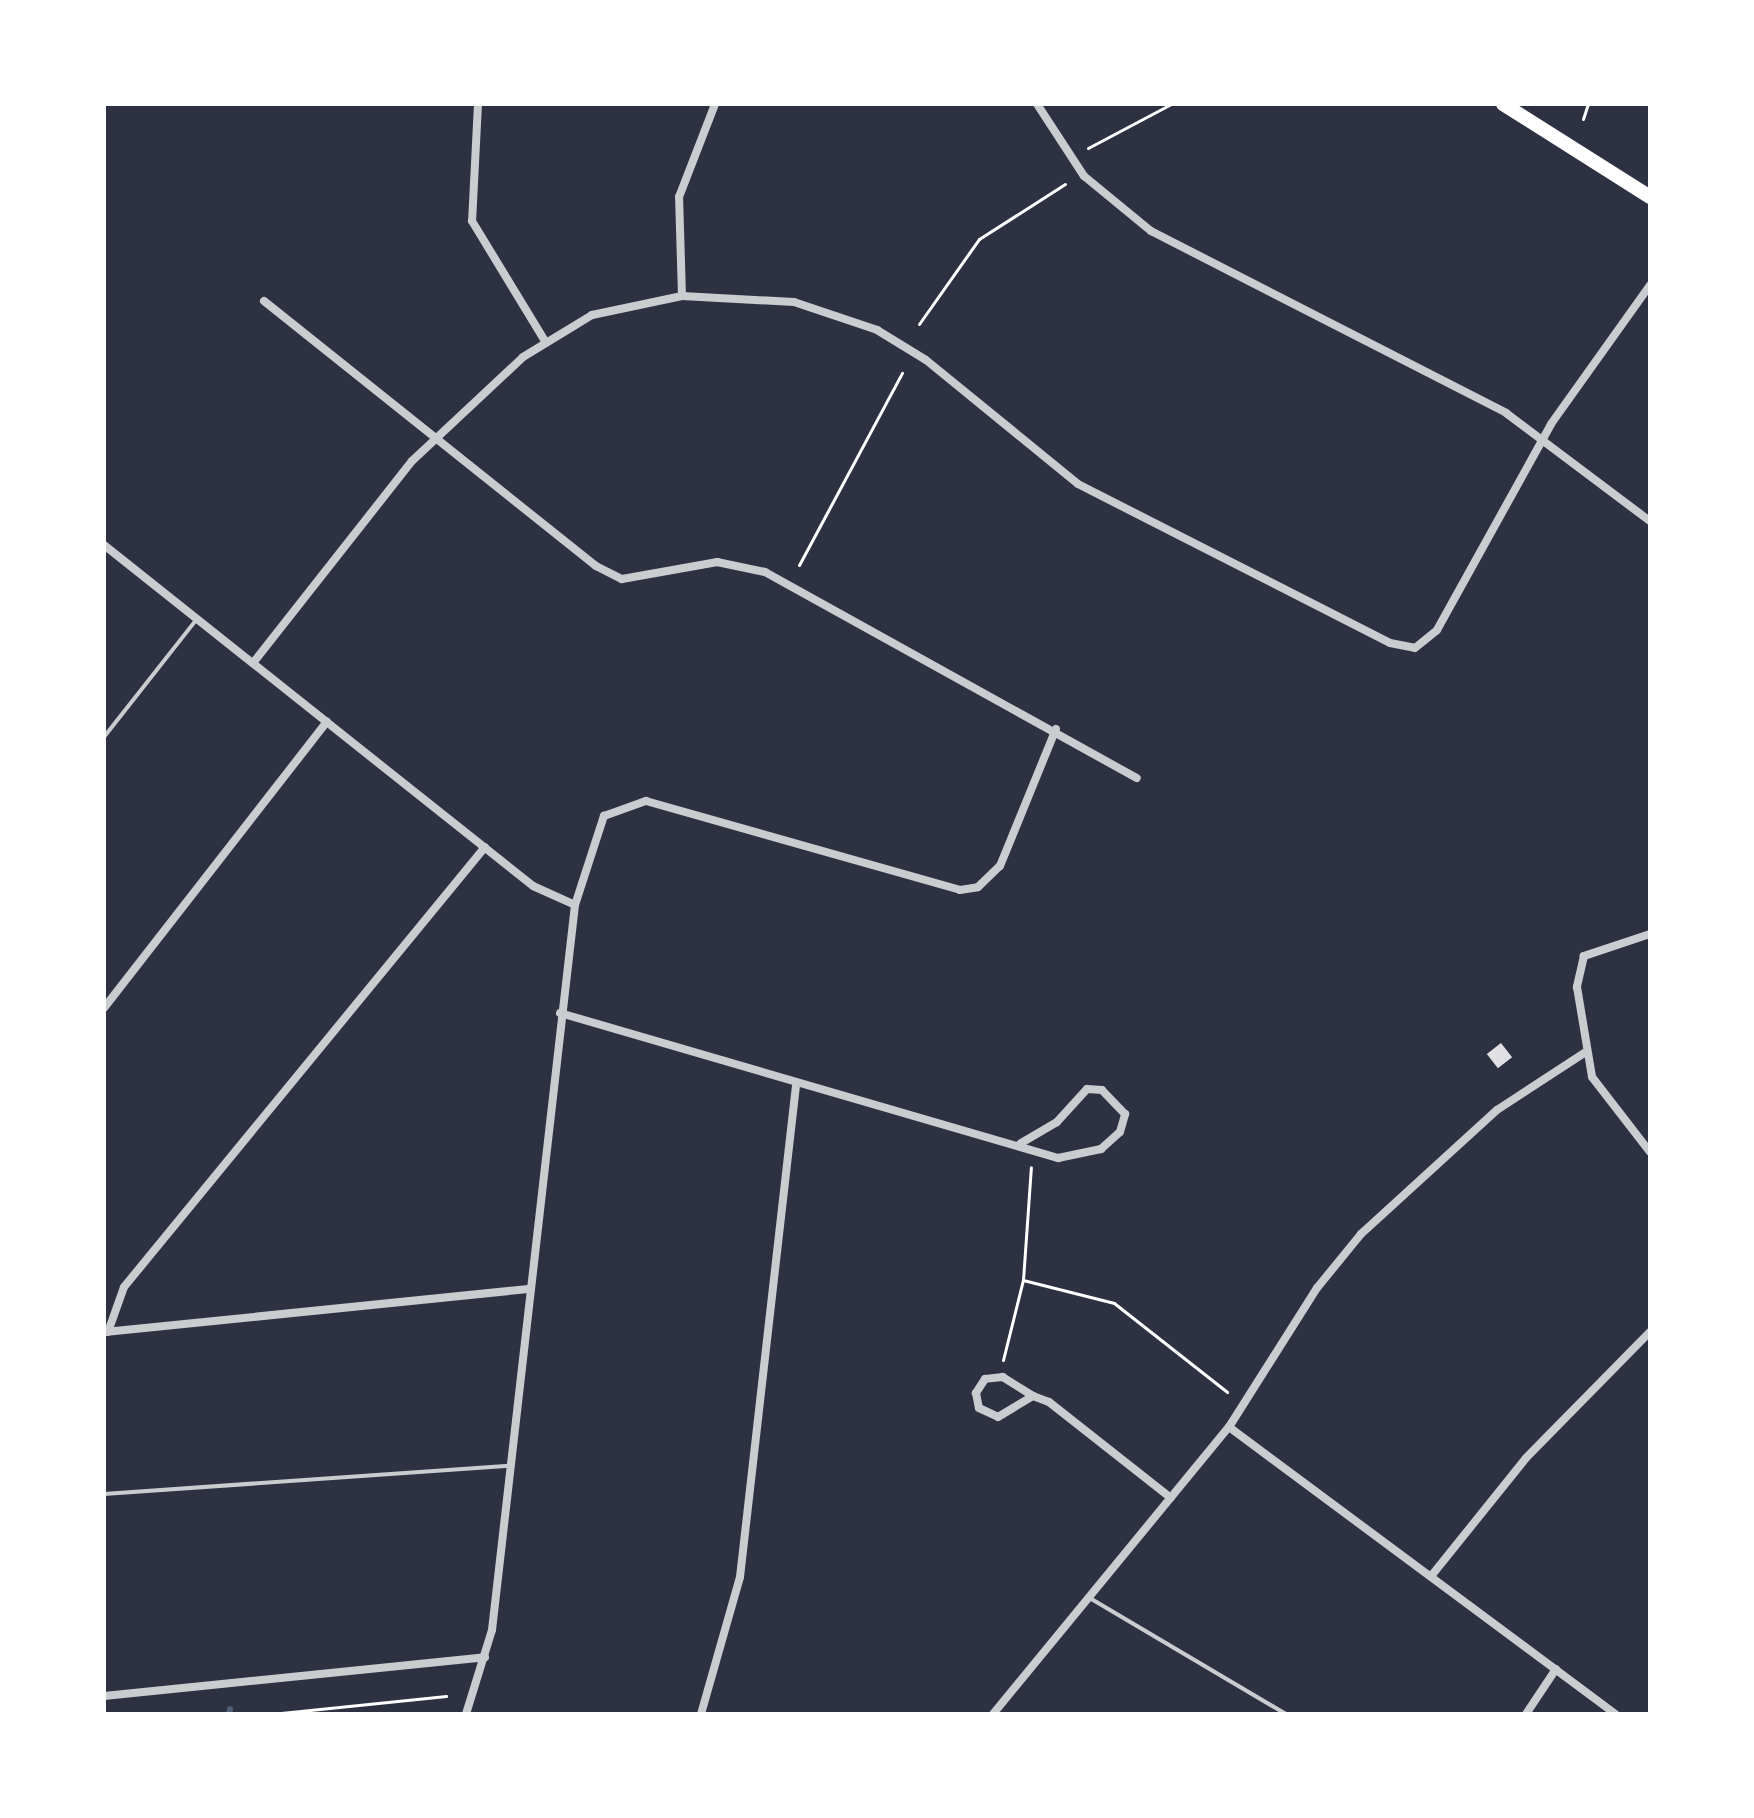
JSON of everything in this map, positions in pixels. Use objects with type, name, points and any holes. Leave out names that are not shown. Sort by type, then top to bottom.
[{"type":"highway","points":[[1503,104],[1650,197]]},
{"type":"street","points":[[478,104],[472,221],[545,341]]},
{"type":"street","points":[[682,296],[679,197],[715,104]]},
{"type":"street","points":[[1037,104],[1084,176],[1151,231],[1544,436],[1650,521]]},
{"type":"street","points":[[253,663],[435,437],[545,341],[592,315],[682,296],[762,296],[847,317],[926,360],[1050,467],[1114,504],[1401,647],[1423,645],[1437,630],[1544,436],[1650,285]]},
{"type":"street","points":[[264,301],[613,575],[644,578],[717,562],[765,572],[1056,729],[1137,778]]},
{"type":"street","points":[[105,547],[544,893],[575,905]]},
{"type":"street","points":[[104,1008],[327,722]]},
{"type":"street","points":[[466,1714],[485,1657],[512,1466],[560,1013],[575,905],[604,816],[633,801],[960,890],[978,887],[1000,866],[1056,729]]},
{"type":"street","points":[[485,847],[124,1287],[106,1332],[531,1289]]},
{"type":"street","points":[[1650,934],[1584,956],[1577,987],[1584,1053],[1620,1122],[1650,1152]]},
{"type":"street","points":[[560,1013],[1021,1143],[1058,1158],[1087,1156],[1120,1132],[1125,1114],[1102,1090],[1087,1089],[1057,1122],[1021,1143]]},
{"type":"street","points":[[993,1714],[1229,1427],[1317,1288],[1361,1234],[1497,1110],[1584,1053]]},
{"type":"street","points":[[701,1714],[740,1577],[796,1082]]},
{"type":"street","points":[[1432,1575],[1519,1465],[1650,1332]]},
{"type":"street","points":[[1033,1396],[998,1417],[979,1408],[976,1393],[985,1379],[1003,1377],[1065,1411],[1171,1498]]},
{"type":"street","points":[[1229,1427],[1616,1714]]},
{"type":"street","points":[[104,1696],[485,1657]]},
{"type":"street","points":[[1526,1714],[1556,1669]]},
{"type":"lane","points":[[104,737],[197,619]]},
{"type":"lane","points":[[104,1494],[512,1466]]},
{"type":"lane","points":[[1087,1597],[1286,1714]]},
{"type":"path","points":[[1088,148],[1171,104]]},
{"type":"path","points":[[1583,119],[1588,104]]},
{"type":"path","points":[[919,324],[979,239],[1065,184]]},
{"type":"path","points":[[799,565],[902,373]]},
{"type":"path","points":[[1003,1360],[1023,1280],[1031,1167]]},
{"type":"path","points":[[1023,1280],[1114,1303],[1227,1392]]},
{"type":"path","points":[[281,1713],[446,1696]]},
{"type":"building","points":[[1501,1043],[1512,1057],[1498,1068],[1487,1054]]},
{"type":"waterway","points":[[229,1714],[230,1709]]}]
